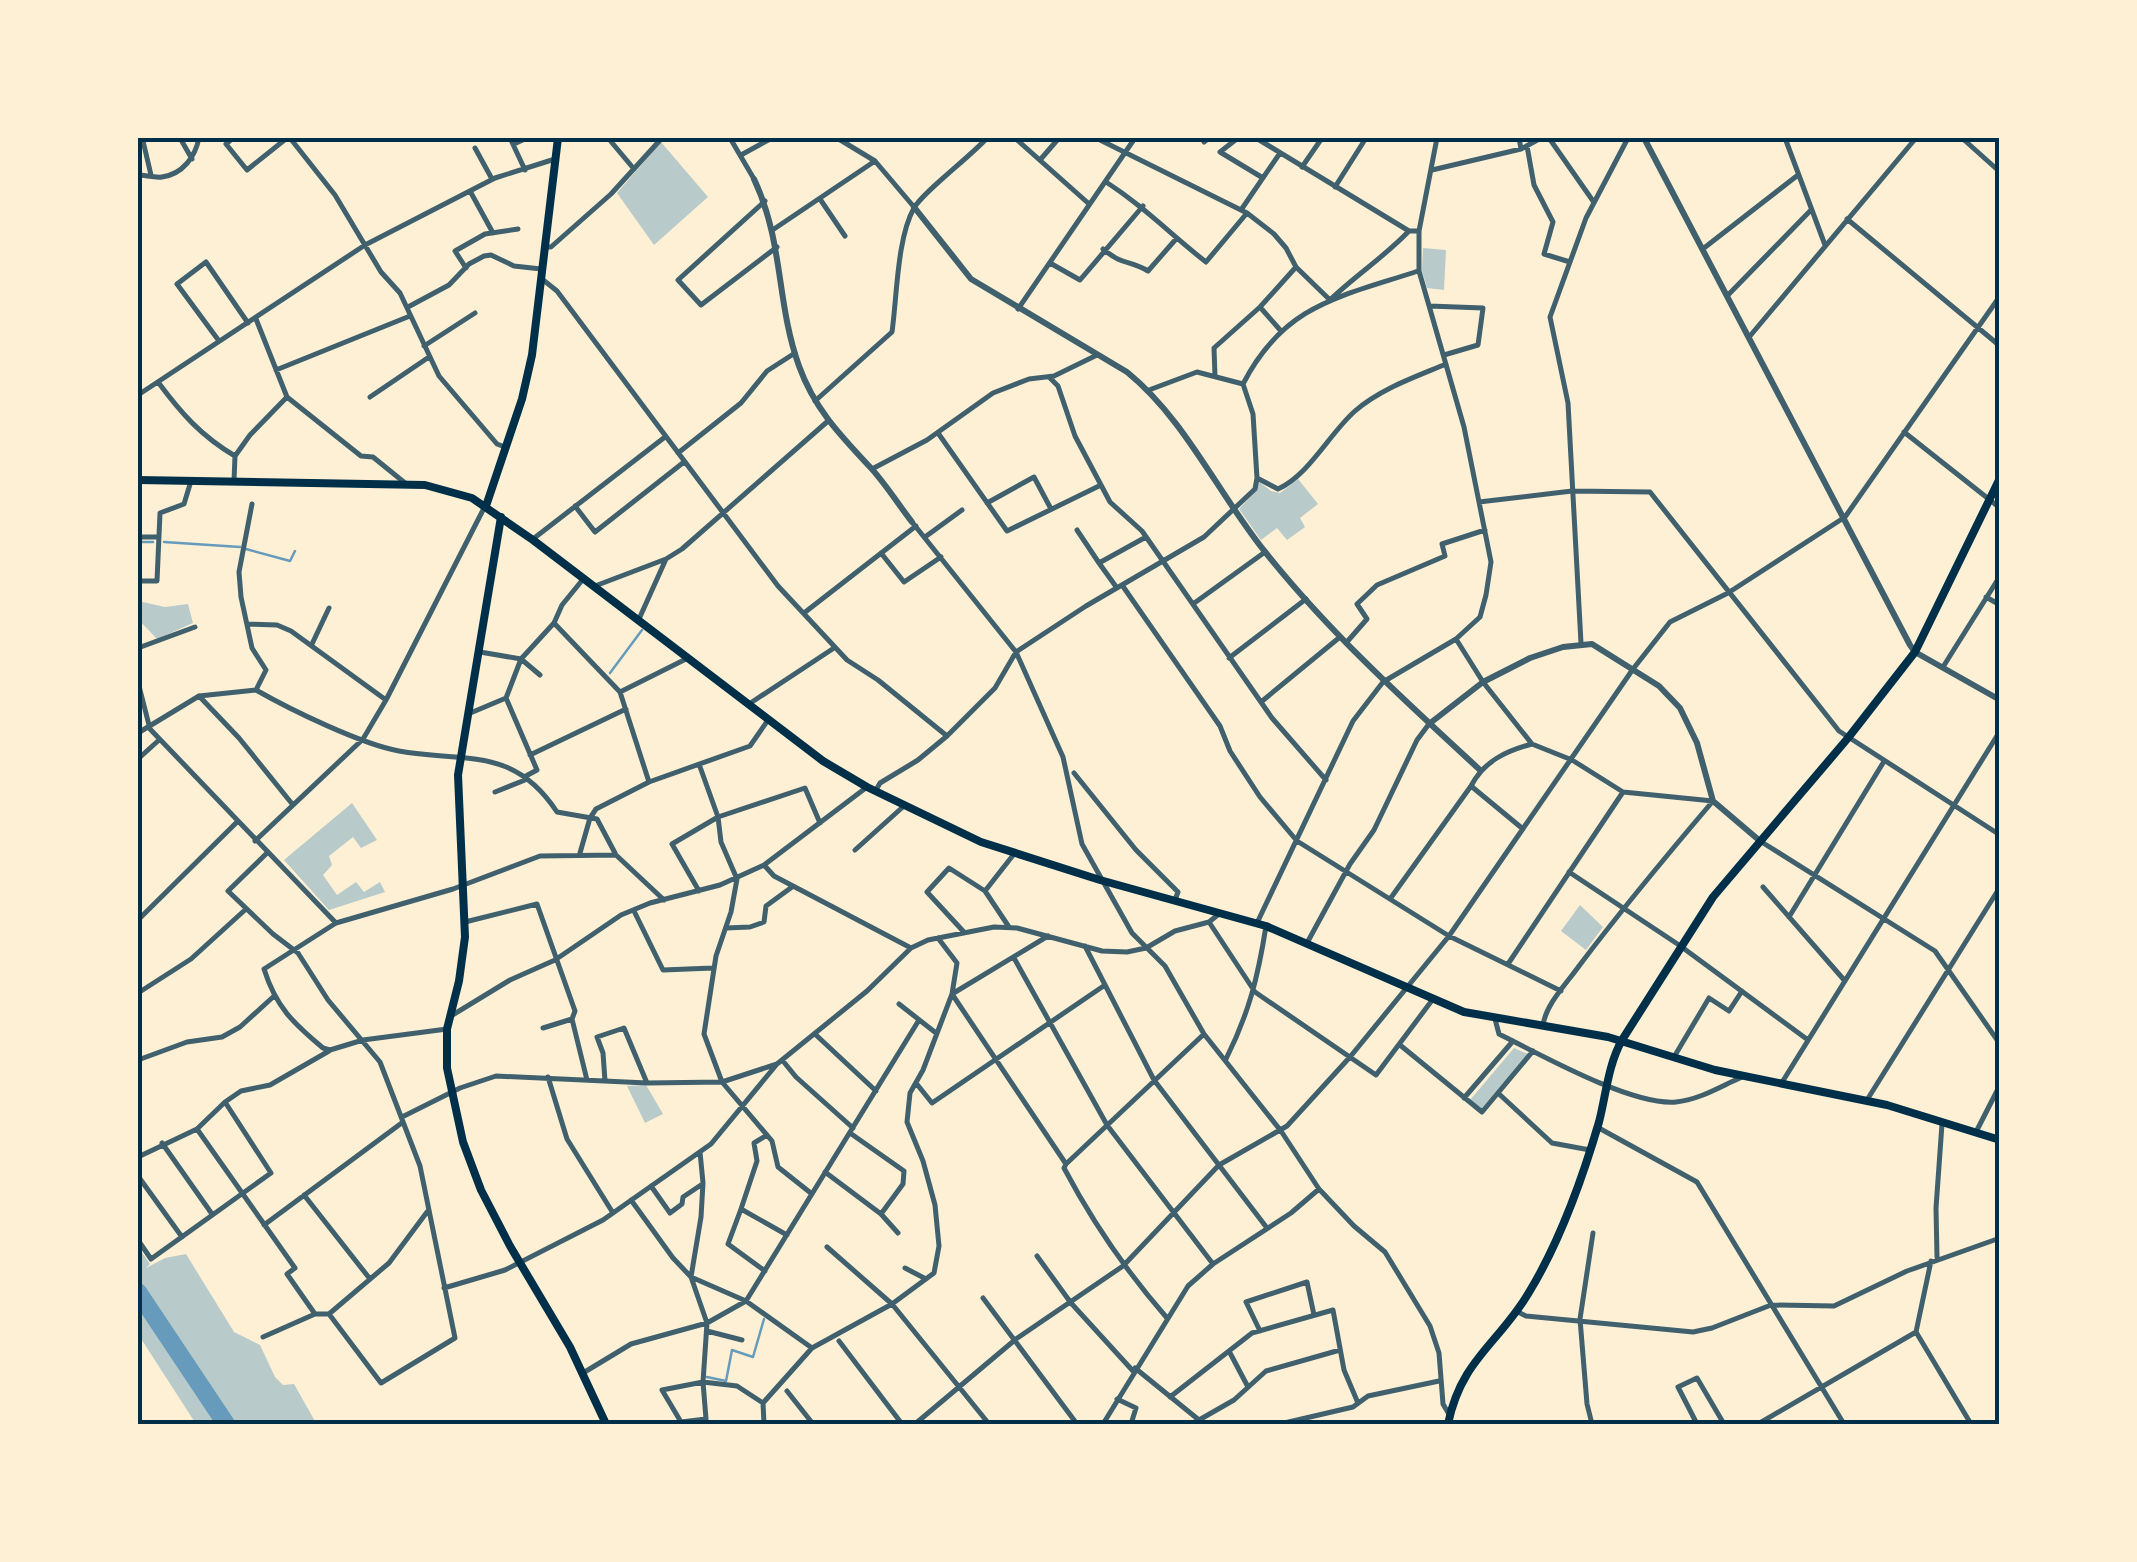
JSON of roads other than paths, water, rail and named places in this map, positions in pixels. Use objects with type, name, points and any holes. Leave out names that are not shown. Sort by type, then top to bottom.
[{"type":"main road","points":[[486,506],[522,400],[532,355],[558,138]]},
{"type":"main road","points":[[1449,1420],[1462,1382],[1480,1351],[1531,1289],[1565,1218],[1590,1150],[1613,1059],[1622,1040],[1713,898],[1915,652],[2000,478]]},
{"type":"main road","points":[[138,480],[406,483],[458,492],[502,517],[823,761],[904,805],[1014,854],[1261,925],[1464,1012],[1622,1040],[1742,1076],[1866,1100],[1942,1120],[2000,1140]]},
{"type":"main road","points":[[502,517],[460,755],[457,794],[464,922],[462,964],[447,1029],[446,1052],[451,1092],[470,1165],[606,1424]]},
{"type":"street","points":[[148,138],[142,140],[151,176]]},
{"type":"street","points":[[180,138],[192,159]]},
{"type":"street","points":[[138,175],[164,177],[192,159],[198,138]]},
{"type":"street","points":[[233,138],[226,144],[246,170],[292,138],[335,195],[408,307],[439,376],[497,444],[505,447]]},
{"type":"street","points":[[525,170],[512,141],[527,138]]},
{"type":"street","points":[[608,138],[634,169]]},
{"type":"street","points":[[547,247],[611,194],[662,138]]},
{"type":"street","points":[[730,138],[765,201],[778,247],[780,292],[795,353],[815,401],[842,441],[872,469],[1016,652],[1063,757],[1074,819],[1100,880],[1132,933],[1165,966],[1204,1034],[1281,1131],[1319,1188],[1385,1252],[1430,1326],[1439,1353],[1440,1381],[1449,1420]]},
{"type":"street","points":[[742,156],[772,138]]},
{"type":"street","points":[[837,138],[875,162],[972,279],[1149,390],[1265,552],[1383,682],[1480,770]]},
{"type":"street","points":[[815,401],[892,332],[905,238],[914,207],[987,138]]},
{"type":"street","points":[[1015,138],[1088,203]]},
{"type":"street","points":[[1040,160],[1059,138]]},
{"type":"street","points":[[1096,138],[1244,212],[1274,234],[1296,267],[1330,300]]},
{"type":"street","points":[[1018,309],[1135,138]]},
{"type":"street","points":[[1238,138],[1220,152],[1263,178]]},
{"type":"street","points":[[1256,138],[1409,232],[1419,231]]},
{"type":"street","points":[[1302,167],[1322,138]]},
{"type":"street","points":[[1335,188],[1366,138]]},
{"type":"street","points":[[1226,1060],[1255,992],[1261,925],[1353,722],[1383,682],[1456,640],[1480,617],[1486,595],[1491,562],[1464,427],[1419,271],[1419,231],[1437,138]]},
{"type":"street","points":[[1519,138],[1534,184],[1553,222],[1544,254],[1570,262]]},
{"type":"street","points":[[1432,170],[1524,147],[1541,138]]},
{"type":"street","points":[[1549,138],[1594,202]]},
{"type":"street","points":[[1581,644],[1568,404],[1550,316],[1594,202],[1628,138]]},
{"type":"street","points":[[1644,138],[1915,652],[2000,700]]},
{"type":"street","points":[[1785,138],[1825,246]]},
{"type":"street","points":[[1750,336],[1916,138]]},
{"type":"street","points":[[1962,138],[2000,172]]},
{"type":"street","points":[[475,148],[492,179]]},
{"type":"street","points":[[1106,182],[1144,206],[1176,239],[1206,262],[1244,212],[1280,154]]},
{"type":"street","points":[[138,395],[365,245],[492,179],[555,159]]},
{"type":"street","points":[[774,229],[875,162]]},
{"type":"street","points":[[1704,248],[1798,176]]},
{"type":"street","points":[[470,191],[493,233]]},
{"type":"street","points":[[820,200],[844,236]]},
{"type":"street","points":[[765,201],[678,280],[701,305],[778,247]]},
{"type":"street","points":[[1049,262],[1080,280],[1144,206]]},
{"type":"street","points":[[1729,294],[1811,210]]},
{"type":"street","points":[[1847,220],[2000,346]]},
{"type":"street","points":[[466,268],[455,252],[493,233],[518,229]]},
{"type":"street","points":[[1330,300],[1350,280],[1380,262],[1409,232]]},
{"type":"street","points":[[1103,249],[1125,265],[1138,265],[1148,271],[1176,239]]},
{"type":"street","points":[[408,307],[491,255],[543,274],[720,513],[803,614],[834,648],[947,736]]},
{"type":"street","points":[[220,342],[178,284],[206,262],[248,323]]},
{"type":"street","points":[[1214,377],[1214,348],[1260,307],[1296,267]]},
{"type":"street","points":[[1244,384],[1282,330],[1306,310],[1419,271]]},
{"type":"street","points":[[915,1424],[1016,1339],[1123,1266],[1219,1164],[1281,1131],[1350,1057],[1449,936],[1633,669],[1670,622],[1728,593],[1844,517],[2000,296]]},
{"type":"street","points":[[1429,306],[1484,308],[1478,344],[1444,356]]},
{"type":"street","points":[[1260,307],[1282,330]]},
{"type":"street","points":[[424,346],[474,313]]},
{"type":"street","points":[[276,370],[410,316]]},
{"type":"street","points":[[256,318],[287,396],[361,456],[373,457],[406,483]]},
{"type":"street","points":[[678,453],[741,402],[767,371],[795,353]]},
{"type":"street","points":[[872,469],[938,433],[993,393],[1029,379],[1049,377],[1097,354]]},
{"type":"street","points":[[370,397],[430,356]]},
{"type":"street","points":[[1257,478],[1271,487],[1282,488],[1356,410],[1394,387],[1446,364]]},
{"type":"street","points":[[1149,390],[1197,372],[1244,384]]},
{"type":"street","points":[[1049,377],[1058,386],[1075,436],[1110,502],[1146,537],[1261,702],[1326,780]]},
{"type":"street","points":[[158,382],[186,420],[209,441],[235,456]]},
{"type":"street","points":[[451,1016],[510,980],[556,960],[633,910],[737,879],[764,866],[947,736],[995,688],[1016,652],[1204,537],[1256,489],[1253,414],[1244,384]]},
{"type":"street","points":[[234,481],[235,456],[250,434],[287,396]]},
{"type":"street","points":[[595,586],[682,549],[828,421]]},
{"type":"street","points":[[1904,432],[2000,508]]},
{"type":"street","points":[[938,433],[1007,531],[1100,485]]},
{"type":"street","points":[[532,540],[665,437]]},
{"type":"street","points":[[575,506],[595,532],[684,462]]},
{"type":"street","points":[[987,503],[1034,477],[1051,509]]},
{"type":"street","points":[[138,581],[157,581],[160,513],[184,504],[191,480]]},
{"type":"street","points":[[1479,502],[1572,491],[1650,492],[1848,738],[2000,834]]},
{"type":"street","points":[[252,504],[240,572],[252,648],[266,670],[256,690]]},
{"type":"street","points":[[255,841],[363,739],[486,506]]},
{"type":"street","points":[[925,538],[962,510]]},
{"type":"street","points":[[803,614],[914,524]]},
{"type":"street","points":[[1077,530],[1220,726],[1230,750],[1260,797],[1297,841],[1449,936],[1561,991]]},
{"type":"street","points":[[1261,702],[1368,619],[1357,604],[1377,584],[1445,556],[1442,544],[1485,530]]},
{"type":"street","points":[[138,537],[160,537]]},
{"type":"street","points":[[1099,562],[1146,537]]},
{"type":"street","points":[[1193,604],[1265,552]]},
{"type":"street","points":[[881,553],[904,582],[942,558]]},
{"type":"street","points":[[638,620],[666,559]]},
{"type":"street","points":[[1942,668],[2000,576]]},
{"type":"street","points":[[495,792],[537,770],[506,698],[522,658],[554,623],[584,578]]},
{"type":"street","points":[[1986,597],[2000,605]]},
{"type":"street","points":[[1229,658],[1306,599]]},
{"type":"street","points":[[312,644],[330,608]]},
{"type":"street","points":[[554,623],[620,692],[649,782]]},
{"type":"street","points":[[247,624],[277,625],[312,644],[386,700]]},
{"type":"street","points":[[138,648],[195,627]]},
{"type":"street","points":[[1456,640],[1482,682],[1532,744],[1572,760],[1623,792],[1712,801]]},
{"type":"street","points":[[1307,943],[1374,830],[1417,740],[1429,724],[1482,682],[1530,658],[1592,644],[1670,697],[1688,722],[1712,801],[1760,841],[1935,952],[2000,1044]]},
{"type":"street","points":[[748,704],[834,648]]},
{"type":"street","points":[[479,652],[522,658],[540,675]]},
{"type":"street","points":[[620,692],[688,658]]},
{"type":"street","points":[[138,682],[148,726],[336,923]]},
{"type":"street","points":[[138,733],[199,696],[256,690],[397,751],[460,755],[493,762],[525,779],[557,812],[597,819],[616,855],[664,900]]},
{"type":"street","points":[[199,696],[293,805]]},
{"type":"street","points":[[468,714],[506,698]]},
{"type":"street","points":[[530,755],[626,709]]},
{"type":"street","points":[[580,853],[596,809],[649,782],[750,746],[768,720]]},
{"type":"street","points":[[1782,1084],[2000,730]]},
{"type":"street","points":[[138,758],[160,740]]},
{"type":"street","points":[[1390,900],[1480,770],[1501,755],[1532,744]]},
{"type":"street","points":[[1789,917],[1884,762]]},
{"type":"street","points":[[698,764],[718,817],[721,842],[737,879],[714,968],[704,1034],[722,1082],[772,1142],[778,1166],[812,1194]]},
{"type":"street","points":[[1074,773],[1136,850],[1178,892],[1176,900]]},
{"type":"street","points":[[1472,786],[1523,830]]},
{"type":"street","points":[[700,890],[672,844],[718,817],[805,788],[820,823]]},
{"type":"street","points":[[1508,964],[1623,792]]},
{"type":"street","points":[[1542,1026],[1561,991],[1623,908],[1712,801]]},
{"type":"street","points":[[855,850],[904,805]]},
{"type":"street","points":[[138,920],[236,822]]},
{"type":"street","points":[[268,852],[228,891],[292,949],[380,1062],[420,1166],[456,1338],[381,1382],[329,1314]]},
{"type":"street","points":[[984,890],[1014,854]]},
{"type":"street","points":[[330,1050],[308,1036],[273,997],[264,969],[292,949],[336,923],[462,885],[540,856],[616,855]]},
{"type":"street","points":[[764,866],[774,876],[910,948]]},
{"type":"street","points":[[963,932],[928,892],[949,868],[984,890],[1009,927]]},
{"type":"street","points":[[1569,872],[1680,946],[1808,1040]]},
{"type":"street","points":[[726,928],[764,922],[766,906],[794,886]]},
{"type":"street","points":[[1866,1100],[2000,887]]},
{"type":"street","points":[[1763,888],[1845,981]]},
{"type":"street","points":[[464,922],[536,904],[575,1011],[572,1019],[587,1080]]},
{"type":"street","points":[[138,993],[191,960],[246,908]]},
{"type":"street","points":[[633,910],[663,970],[714,968]]},
{"type":"street","points":[[444,1288],[520,1263],[613,1213],[711,1144],[779,1062],[816,1034],[910,948],[963,932],[1009,927],[1126,952],[1146,948],[1175,931],[1209,922],[1221,912]]},
{"type":"street","points":[[1209,922],[1255,992],[1376,1075],[1433,999]]},
{"type":"street","points":[[952,994],[1048,936]]},
{"type":"street","points":[[764,1424],[763,1403],[812,1348],[892,1304],[934,1273],[939,1246],[935,1205],[923,1161],[906,1122],[910,1094],[952,994],[957,963],[938,938]]},
{"type":"street","points":[[1085,946],[1154,1080],[1268,1228]]},
{"type":"street","points":[[1014,958],[1107,1125],[1212,1264]]},
{"type":"street","points":[[916,1083],[932,1103],[1105,985]]},
{"type":"street","points":[[1674,1057],[1709,998],[1729,1011],[1742,991]]},
{"type":"street","points":[[952,994],[1066,1164]]},
{"type":"street","points":[[138,1060],[186,1042],[222,1037],[240,1028],[273,997]]},
{"type":"street","points":[[898,1004],[936,1033]]},
{"type":"street","points":[[543,1028],[572,1019]]},
{"type":"street","points":[[1496,1019],[1500,1034],[1608,1085],[1655,1102],[1692,1099],[1742,1076]]},
{"type":"street","points":[[582,1373],[631,1344],[707,1327],[746,1301],[920,1020]]},
{"type":"street","points":[[605,1081],[596,1037],[624,1028],[647,1083]]},
{"type":"street","points":[[138,1157],[197,1129],[225,1102],[242,1092],[270,1085],[330,1050],[362,1040],[447,1029]]},
{"type":"street","points":[[816,1034],[876,1091]]},
{"type":"street","points":[[1167,1318],[1123,1266],[1090,1218],[1064,1168],[1204,1034]]},
{"type":"street","points":[[1464,1098],[1514,1041]]},
{"type":"street","points":[[1400,1045],[1482,1112],[1533,1050]]},
{"type":"street","points":[[264,1224],[403,1119],[451,1092],[496,1076],[722,1082],[779,1062]]},
{"type":"street","points":[[779,1062],[852,1130],[904,1171],[903,1184],[881,1214]]},
{"type":"street","points":[[548,1076],[567,1139],[613,1213]]},
{"type":"street","points":[[1976,1132],[2000,1085]]},
{"type":"street","points":[[1498,1094],[1552,1143],[1590,1150]]},
{"type":"street","points":[[138,1240],[151,1258],[270,1174],[225,1102]]},
{"type":"street","points":[[1942,1120],[1934,1260],[1916,1332],[1971,1424]]},
{"type":"street","points":[[1597,1126],[1697,1182],[1844,1424]]},
{"type":"street","points":[[197,1129],[295,1268],[287,1274],[316,1314]]},
{"type":"street","points":[[765,1271],[728,1244],[757,1162],[754,1143],[767,1135]]},
{"type":"street","points":[[162,1143],[213,1215]]},
{"type":"street","points":[[700,1152],[703,1184],[691,1277],[707,1327],[703,1382],[706,1422],[680,1423],[662,1390],[703,1382],[736,1386],[763,1403]]},
{"type":"street","points":[[826,1172],[898,1232]]},
{"type":"street","points":[[138,1176],[182,1237]]},
{"type":"street","points":[[651,1186],[670,1213],[682,1204],[682,1197],[703,1184]]},
{"type":"street","points":[[1103,1424],[1188,1286],[1212,1264],[1268,1228],[1319,1188]]},
{"type":"street","points":[[304,1195],[370,1280]]},
{"type":"street","points":[[631,1200],[672,1258],[691,1277],[746,1301],[812,1348]]},
{"type":"street","points":[[741,1209],[787,1235]]},
{"type":"street","points":[[264,1337],[316,1314],[329,1314],[389,1263],[428,1212]]},
{"type":"street","points":[[1592,1424],[1580,1320],[1594,1233]]},
{"type":"street","points":[[1516,1311],[1526,1316],[1693,1332],[1771,1305],[1834,1306],[1934,1260],[2000,1238]]},
{"type":"street","points":[[827,1247],[892,1304],[989,1424]]},
{"type":"street","points":[[1037,1256],[1071,1302],[1134,1369],[1198,1420]]},
{"type":"street","points":[[904,1268],[926,1279]]},
{"type":"street","points":[[1260,1331],[1246,1302],[1307,1282],[1314,1315]]},
{"type":"street","points":[[984,1298],[1077,1424]]},
{"type":"street","points":[[1170,1396],[1260,1331],[1332,1310],[1358,1404]]},
{"type":"street","points":[[707,1327],[742,1340]]},
{"type":"street","points":[[1758,1424],[1916,1332]]},
{"type":"street","points":[[839,1341],[902,1424]]},
{"type":"street","points":[[1191,1424],[1234,1400],[1266,1371],[1340,1350]]},
{"type":"street","points":[[1228,1351],[1248,1388]]},
{"type":"street","points":[[1697,1424],[1678,1387],[1696,1378],[1724,1424]]},
{"type":"street","points":[[1280,1424],[1358,1404],[1368,1396],[1440,1381]]},
{"type":"street","points":[[787,1390],[814,1424]]},
{"type":"street","points":[[1117,1399],[1136,1408],[1131,1424]]},
{"type":"waterway","points":[[138,542],[153,542]]},
{"type":"waterway","points":[[164,542],[240,547]]},
{"type":"waterway","points":[[246,549],[290,561],[295,551]]},
{"type":"waterway","points":[[610,673],[642,630]]},
{"type":"waterway","points":[[138,1292],[226,1424]]},
{"type":"waterway","points":[[707,1377],[726,1381],[732,1350],[753,1357],[764,1319]]}]
